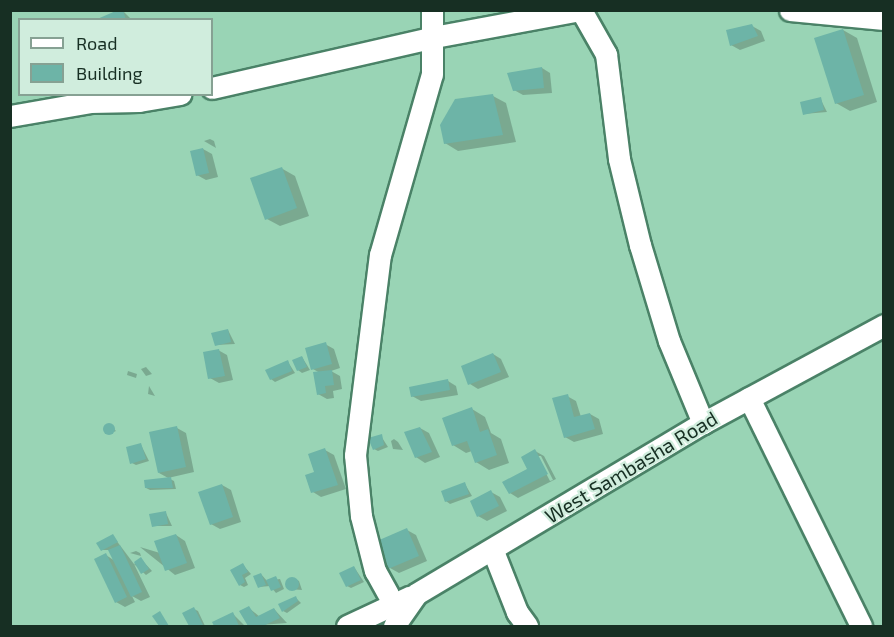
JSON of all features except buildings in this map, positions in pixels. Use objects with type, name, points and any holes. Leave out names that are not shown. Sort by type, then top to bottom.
[{"type":"street","points":[[388,594],[375,571],[361,516],[355,455],[380,255],[427,96],[434,37],[432,10]]},
{"type":"street","points":[[213,88],[434,37],[581,10],[606,54],[619,159],[640,245],[669,341],[703,423]]},
{"type":"street","points":[[790,10],[829,17],[884,20]]},
{"type":"street","points":[[10,116],[90,102],[139,101],[168,96]]},
{"type":"street","name":"West Sambasha Road","points":[[394,627],[416,594],[703,423],[884,325]]},
{"type":"street","points":[[749,398],[861,627]]},
{"type":"street","points":[[493,550],[517,612],[527,627]]},
{"type":"street","points":[[347,627],[416,594]]}]
